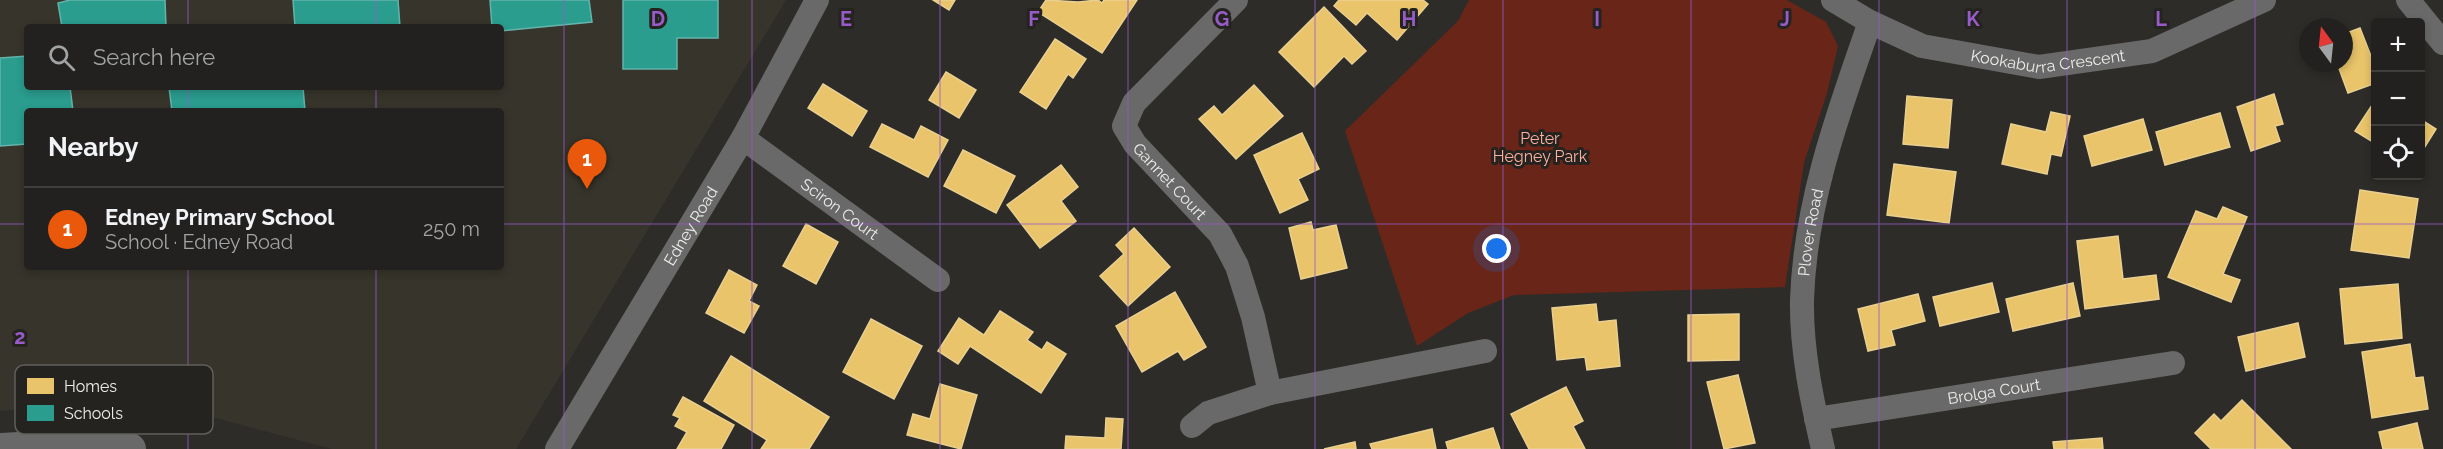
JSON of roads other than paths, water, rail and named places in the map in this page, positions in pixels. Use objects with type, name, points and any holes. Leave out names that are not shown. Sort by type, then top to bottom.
[{"type":"street","name":"Edney Road","points":[[557,449],[743,138],[817,0]]},
{"type":"street","name":"Gannet Court","points":[[1236,0],[1134,103],[1124,126],[1135,144],[1220,234],[1237,266],[1253,317],[1270,393]]},
{"type":"street","name":"Kookaburra Crescent","points":[[1833,0],[1870,22],[1922,46],[2039,66],[2152,51],[2264,0]]},
{"type":"street","points":[[2408,0],[2443,43]]},
{"type":"street","name":"Plover Road","points":[[1823,449],[1807,364],[1802,301],[1814,197],[1831,132],[1870,22]]},
{"type":"street","name":"Sciron Court","points":[[743,138],[938,280]]},
{"type":"street","points":[[1192,426],[1208,413],[1270,393],[1485,351]]},
{"type":"street","name":"Brolga Court","points":[[1816,419],[2173,363]]},
{"type":"street","points":[[2,449],[70,445],[130,449]]},
{"type":"place","name":"Edney Primary School","points":[[587,189]]},
{"type":"park label","name":"Peter Hegney Park","points":[[1540,147]]}]
